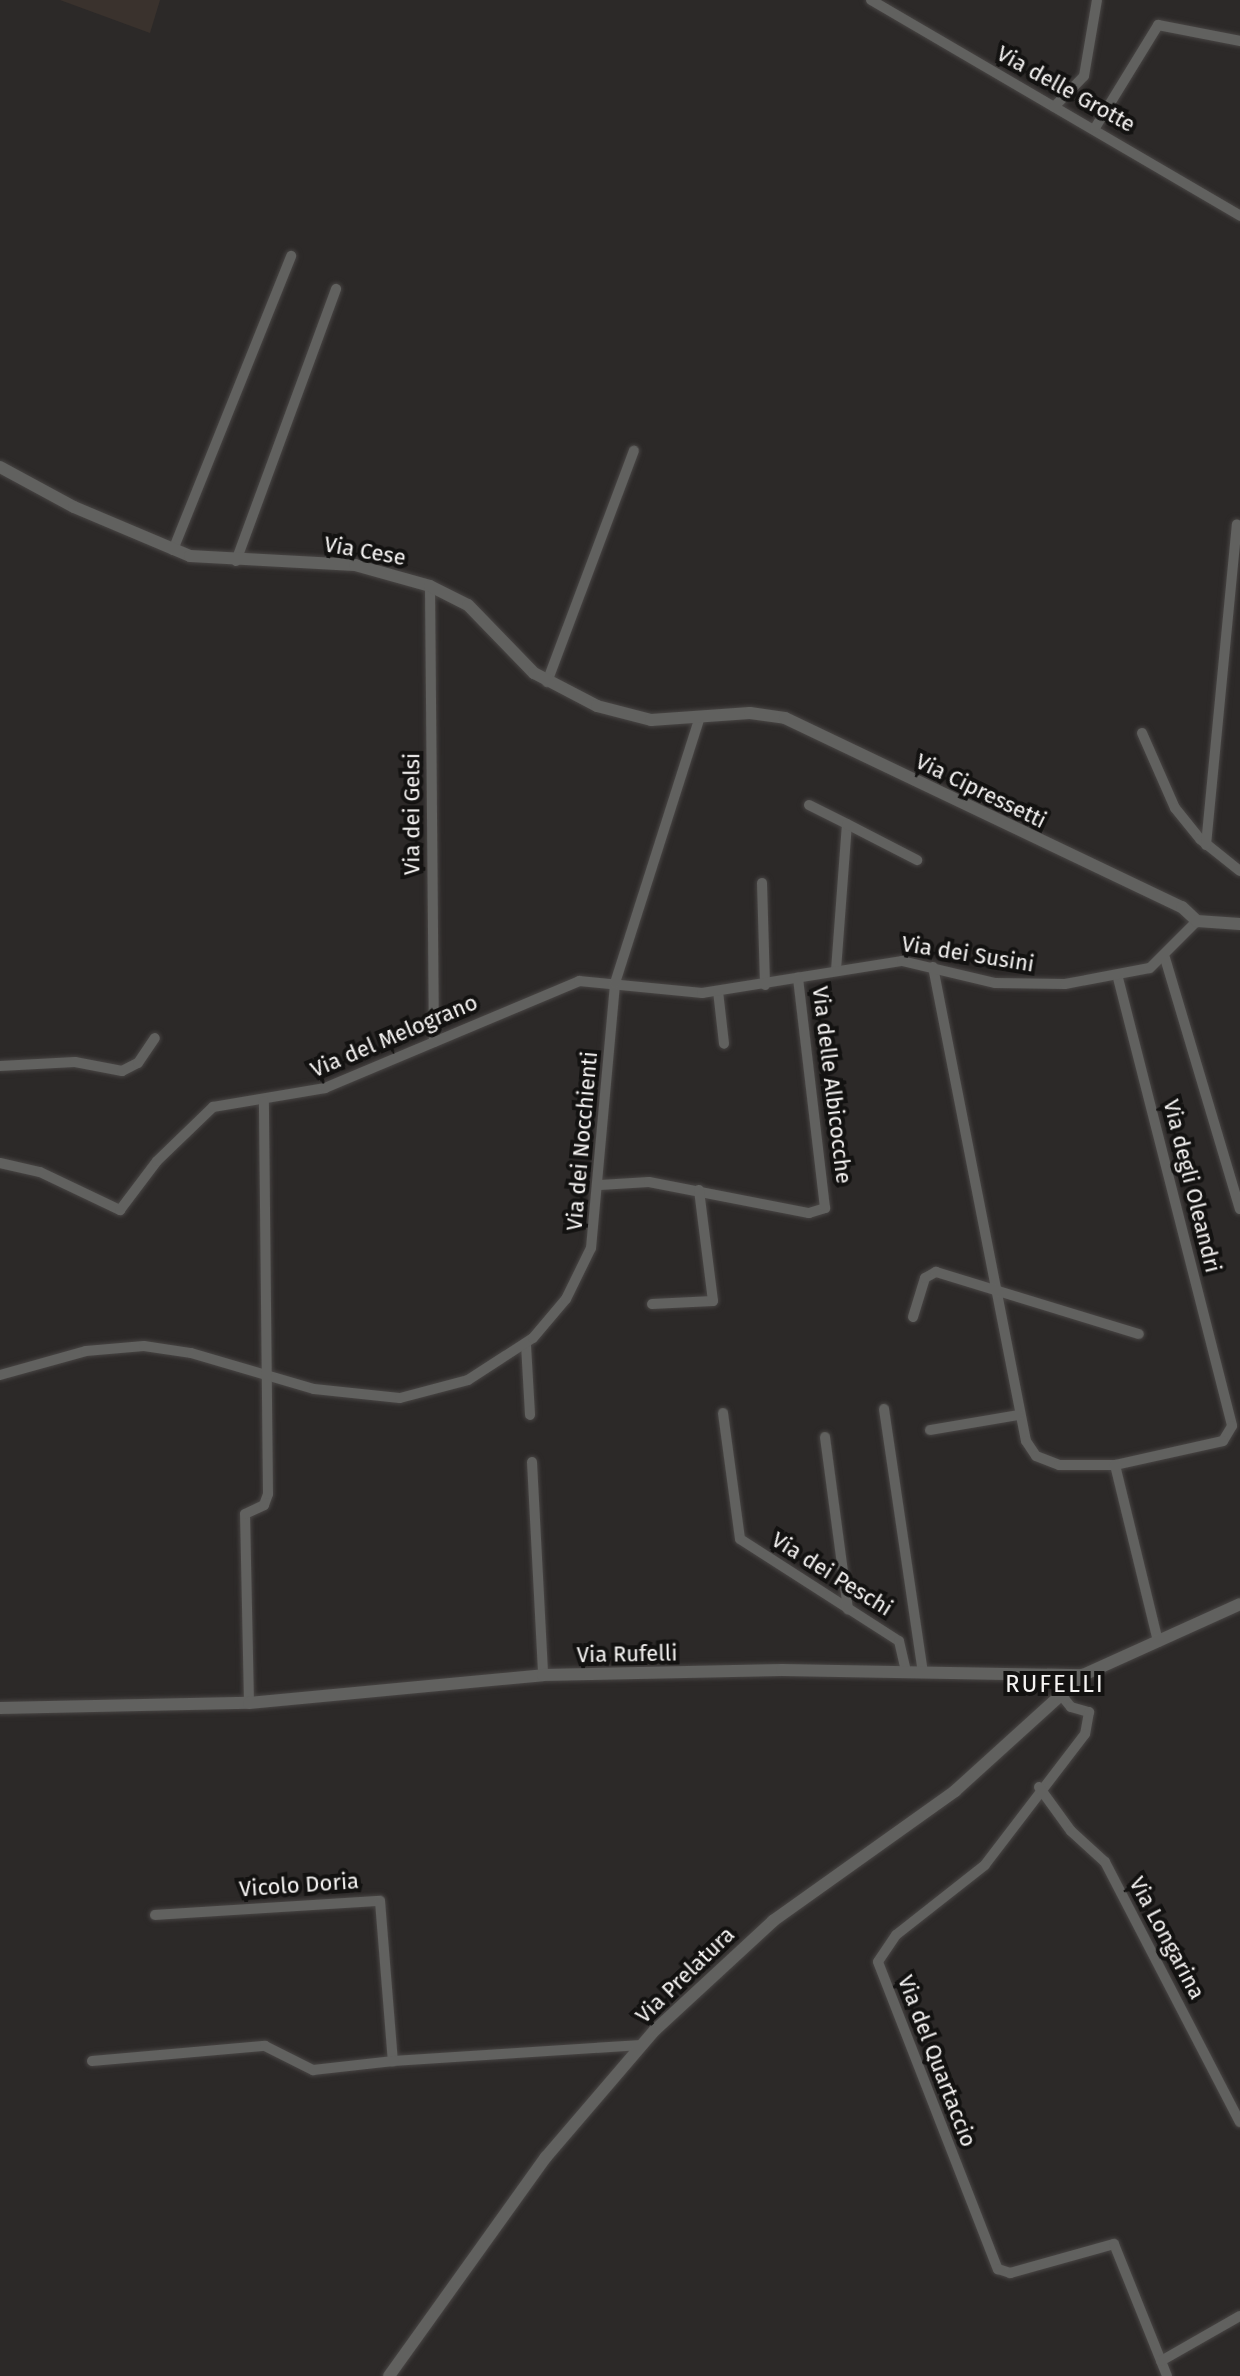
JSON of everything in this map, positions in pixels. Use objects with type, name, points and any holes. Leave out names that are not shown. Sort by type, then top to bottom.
[{"type":"street","name":"Via delle Grotte","points":[[871,0],[1095,128],[1240,216]]},
{"type":"street","points":[[1054,107],[1084,76],[1097,0]]},
{"type":"street","points":[[1095,128],[1158,25],[1240,41]]},
{"type":"street","points":[[173,550],[291,256]]},
{"type":"street","points":[[236,561],[336,289]]},
{"type":"street","points":[[547,682],[634,451]]},
{"type":"street","name":"Via Cese","points":[[0,467],[173,550],[236,561],[355,565],[430,586],[468,605],[547,682],[623,715],[699,720]]},
{"type":"street","points":[[1206,845],[1237,524]]},
{"type":"street","name":"Via dei Gelsi","points":[[430,586],[434,1042]]},
{"type":"street","name":"Via Cipressetti","points":[[699,720],[759,712],[792,720],[1182,907],[1197,921]]},
{"type":"street","name":"Via dei Nocchienti","points":[[0,1375],[86,1351],[144,1346],[191,1353],[268,1378],[355,1396],[412,1397],[468,1380],[526,1345],[584,1268],[600,1185],[615,983],[699,720]]},
{"type":"street","points":[[1142,733],[1166,793],[1206,845],[1240,871]]},
{"type":"street","points":[[809,805],[917,860]]},
{"type":"street","points":[[836,970],[847,824]]},
{"type":"street","points":[[762,883],[765,985]]},
{"type":"street","points":[[1240,924],[1197,921],[1183,930],[1165,958],[1240,1209]]},
{"type":"street","name":"Via dei Susini","points":[[615,983],[718,991],[895,961],[933,967],[953,976],[1031,986],[1118,978],[1165,958]]},
{"type":"street","points":[[933,967],[945,1015],[994,1291],[1019,1415],[1029,1447],[1039,1458],[1066,1466],[1115,1465],[1158,1642]]},
{"type":"street","points":[[945,1015],[953,976]]},
{"type":"street","name":"Via delle Albicocche","points":[[600,1185],[649,1182],[809,1213],[827,1205],[798,978]]},
{"type":"street","name":"Via degli Oleandri","points":[[1115,1465],[1223,1441],[1232,1430],[1118,978]]},
{"type":"street","name":"Via del Melograno","points":[[0,1163],[40,1172],[123,1209],[154,1165],[206,1111],[325,1088],[579,981],[615,983]]},
{"type":"street","points":[[718,991],[724,1044]]},
{"type":"street","points":[[0,1066],[75,1062],[126,1071],[155,1038]]},
{"type":"street","points":[[249,1703],[245,1517],[268,1497],[264,1101]]},
{"type":"street","points":[[652,1304],[713,1301],[699,1190]]},
{"type":"street","points":[[913,1317],[930,1273],[1139,1334]]},
{"type":"street","points":[[526,1345],[530,1415]]},
{"type":"street","points":[[884,1409],[923,1672]]},
{"type":"street","name":"Via dei Peschi","points":[[723,1413],[740,1539],[901,1644],[906,1672]]},
{"type":"street","points":[[930,1430],[1019,1415]]},
{"type":"street","points":[[825,1437],[848,1609]]},
{"type":"street","points":[[532,1462],[543,1675]]},
{"type":"street","name":"Via Rufelli","points":[[0,1708],[249,1703],[543,1675],[906,1672],[1083,1675],[1240,1604]]},
{"type":"street","name":"Via Prelatura","points":[[389,2376],[546,2157],[641,2045],[779,1916],[955,1791],[1083,1675]]},
{"type":"street","name":"Via del Quartaccio","points":[[1062,1696],[1073,1709],[1089,1712],[1089,1724],[1039,1787],[985,1865],[891,1940],[879,1965],[998,2269],[1010,2273],[1114,2244],[1167,2376]]},
{"type":"street","name":"Via Longarina","points":[[1039,1787],[1071,1831],[1105,1862],[1240,2122]]},
{"type":"street","name":"Vicolo Doria","points":[[155,1915],[380,1901],[393,2061]]},
{"type":"street","points":[[92,2061],[265,2046],[313,2070],[393,2061],[641,2045]]},
{"type":"street","points":[[1161,2361],[1240,2316]]},
{"type":"shaded area","points":[[60,0],[160,0],[150,33]]},
{"type":"district","name":"RUFELLI","points":[[1055,1685]]}]
